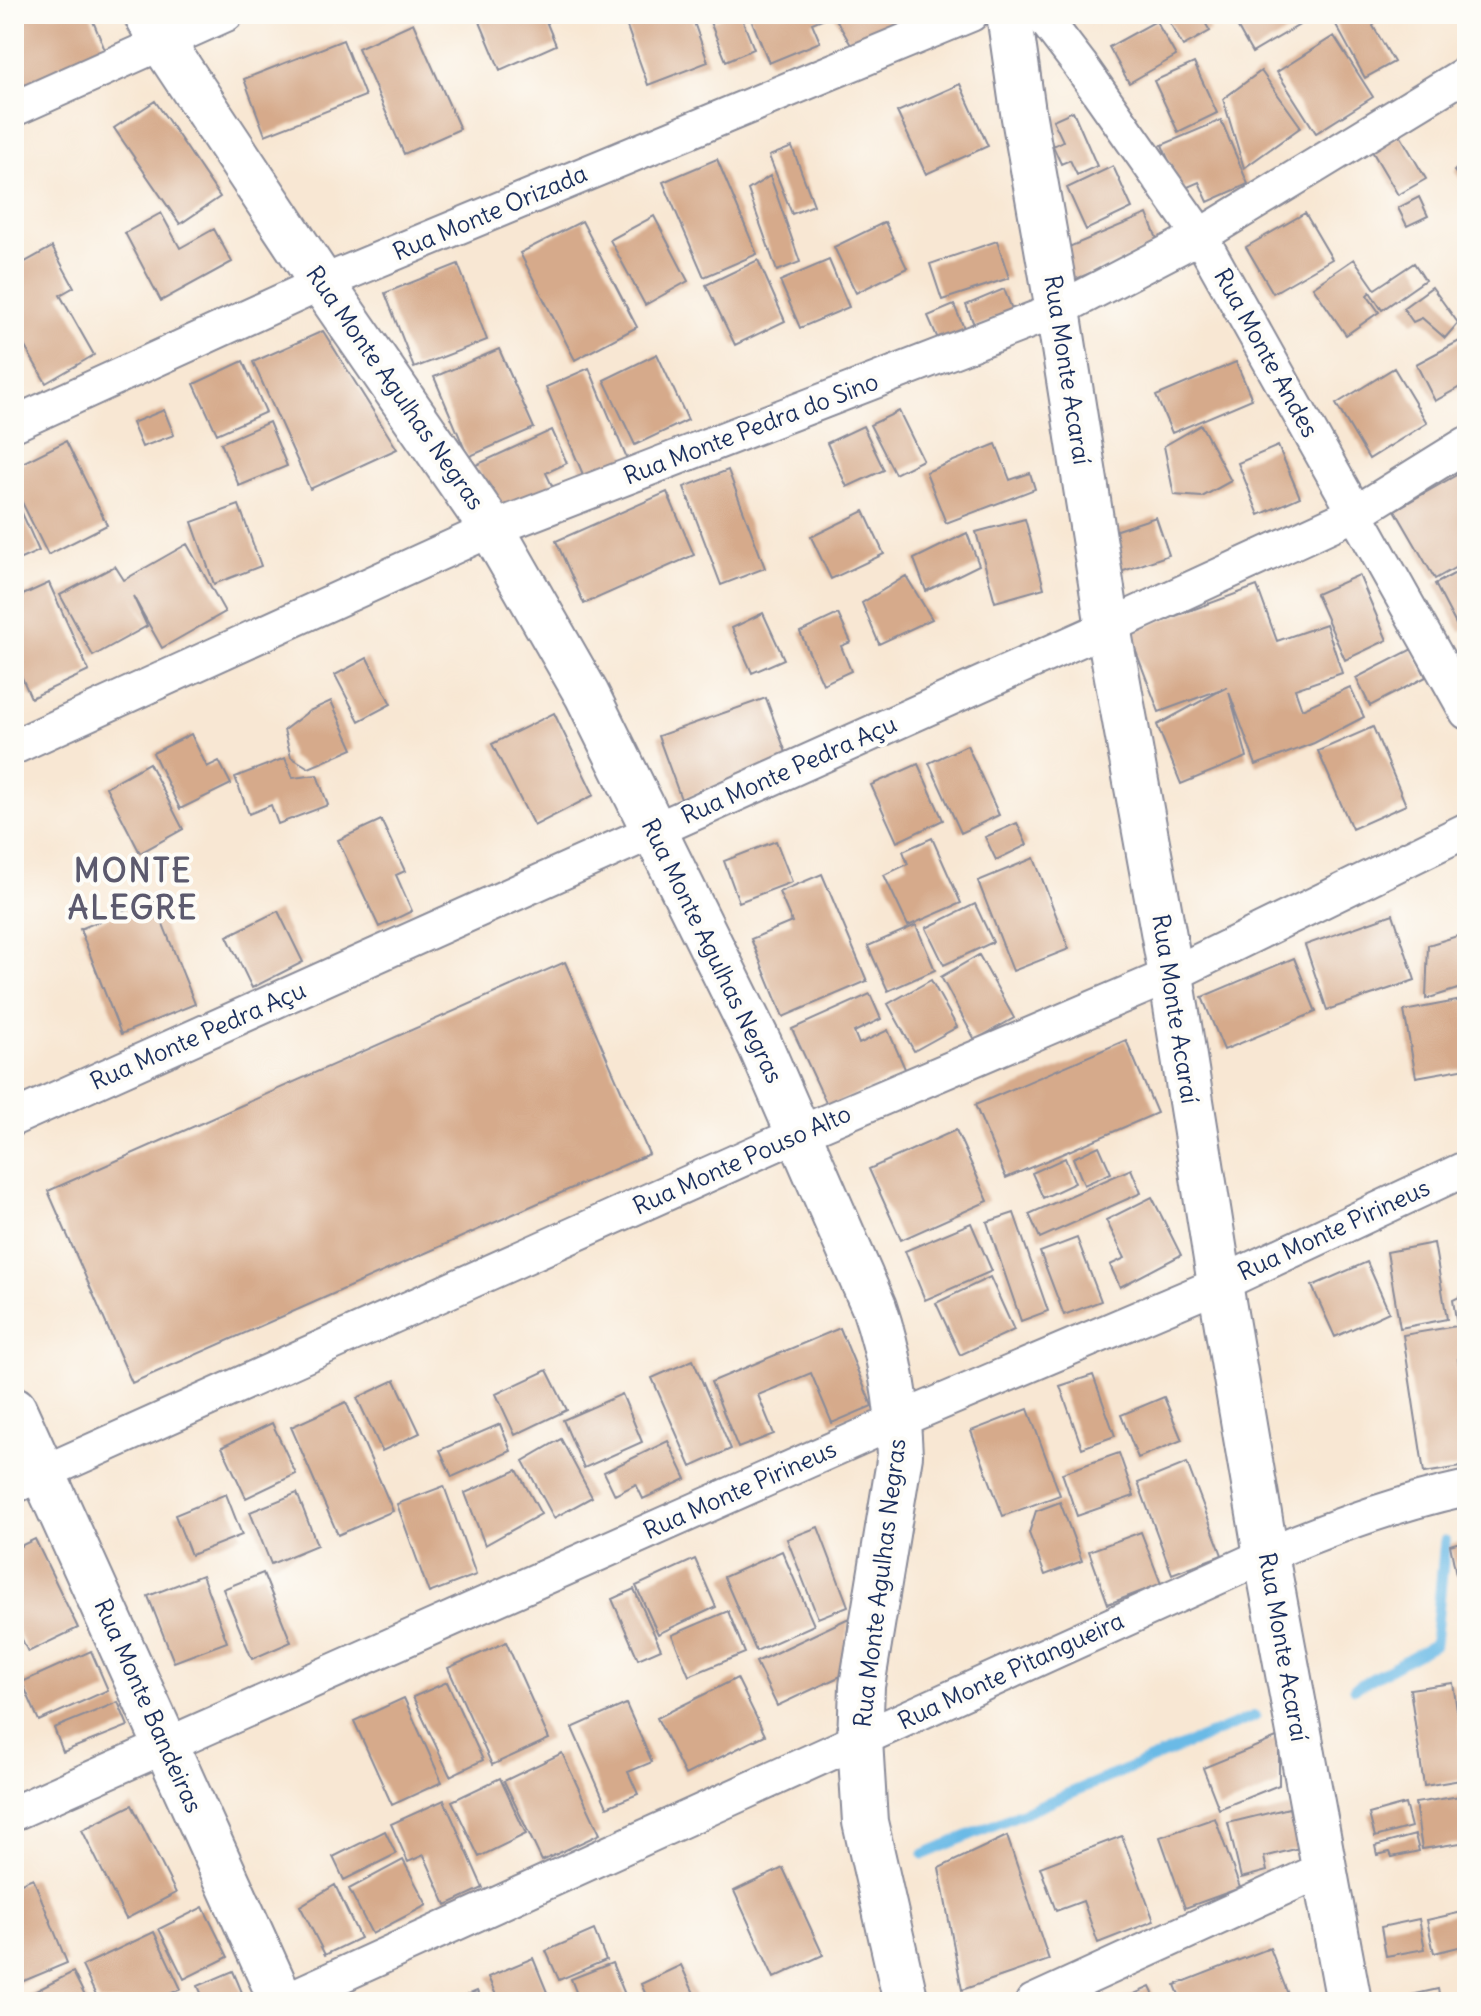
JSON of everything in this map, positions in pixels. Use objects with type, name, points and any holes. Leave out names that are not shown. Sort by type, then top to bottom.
[{"type":"street","points":[[14,109],[154,28],[226,14]]},
{"type":"street","name":"Rua Monte Orizada","points":[[14,424],[322,283],[971,14]]},
{"type":"street","name":"Rua Monte Acaraí","points":[[1009,14],[1108,627],[1171,975],[1266,1555],[1349,2002]]},
{"type":"street","name":"Rua Monte Andes","points":[[1036,14],[1044,18],[1080,65],[1200,236],[1467,712]]},
{"type":"street","name":"Rua Monte Agulhas Negras","points":[[154,28],[322,283],[492,529],[587,695],[760,1045],[874,1307],[882,1332],[899,1420],[900,1455],[862,1686],[860,1740],[865,1822],[906,2002]]},
{"type":"street","name":"Rua Monte Pedra do Sino","points":[[14,747],[492,529],[1058,310],[1200,236],[1467,73]]},
{"type":"street","name":"Rua Monte Pedra Açu","points":[[14,1118],[1356,513],[1467,444]]},
{"type":"street","name":"Rua Monte Pouso Alto","points":[[28,1479],[798,1134],[1171,975],[1467,830]]},
{"type":"street","name":"Rua Monte Pirineus","points":[[14,1813],[899,1420],[1220,1284],[1467,1168]]},
{"type":"street","name":"Rua Monte Bandeiras","points":[[14,1409],[28,1479],[165,1745],[282,2002]]},
{"type":"street","name":"Rua Monte Pitangueira","points":[[282,2002],[1266,1555],[1350,1522],[1453,1491]]},
{"type":"street","points":[[1033,2002],[1324,1869]]},
{"type":"building","points":[[14,14],[90,14],[105,50],[14,91]]},
{"type":"building","points":[[499,14],[543,14],[556,45],[500,70],[480,22]]},
{"type":"building","points":[[643,14],[691,14],[708,62],[648,85],[625,21]]},
{"type":"building","points":[[728,14],[740,14],[754,49],[726,61],[710,22]]},
{"type":"building","points":[[749,14],[825,14],[827,17],[812,23],[820,42],[769,63]]},
{"type":"building","points":[[833,14],[922,14],[855,52]]},
{"type":"building","points":[[1165,14],[1200,14],[1210,31],[1183,46]]},
{"type":"building","points":[[1230,14],[1312,14],[1313,17],[1252,53]]},
{"type":"building","points":[[1351,14],[1381,14],[1373,26],[1394,62],[1365,78],[1335,23]]},
{"type":"building","points":[[1448,14],[1467,14],[1452,22]]},
{"type":"building","points":[[1156,21],[1176,56],[1129,83],[1109,47]]},
{"type":"building","points":[[413,23],[460,129],[404,154],[358,48]]},
{"type":"building","points":[[1334,36],[1373,97],[1316,133],[1277,72]]},
{"type":"building","points":[[343,40],[365,96],[265,135],[244,79]]},
{"type":"building","points":[[1194,63],[1217,113],[1178,132],[1154,81]]},
{"type":"building","points":[[1261,71],[1301,127],[1244,168],[1223,99]]},
{"type":"building","points":[[960,84],[988,146],[926,174],[897,112]]},
{"type":"building","points":[[155,101],[220,197],[180,224],[114,128]]},
{"type":"building","points":[[1073,111],[1097,166],[1077,175],[1070,160],[1061,164],[1053,146],[1063,141],[1053,120]]},
{"type":"building","points":[[1221,120],[1248,184],[1208,202],[1199,182],[1181,190],[1162,145]]},
{"type":"building","points":[[1400,135],[1426,179],[1398,195],[1372,151]]},
{"type":"building","points":[[792,147],[814,205],[792,214],[769,156]]},
{"type":"building","points":[[717,159],[757,254],[704,277],[663,182]]},
{"type":"building","points":[[1467,159],[1467,187],[1454,171]]},
{"type":"building","points":[[1113,166],[1132,208],[1086,230],[1067,188]]},
{"type":"building","points":[[770,176],[800,262],[777,271],[748,190]]},
{"type":"building","points":[[1419,197],[1428,216],[1407,226],[1398,208]]},
{"type":"building","points":[[161,213],[180,248],[214,229],[232,262],[161,301],[125,233]]},
{"type":"building","points":[[1305,213],[1332,259],[1273,293],[1246,247]]},
{"type":"building","points":[[1147,214],[1159,244],[1069,282],[1057,252]]},
{"type":"building","points":[[654,216],[688,281],[645,305],[610,240]]},
{"type":"building","points":[[582,221],[637,327],[575,360],[520,253]]},
{"type":"building","points":[[885,222],[907,268],[856,293],[834,247]]},
{"type":"building","points":[[997,241],[1009,278],[942,300],[930,264]]},
{"type":"building","points":[[52,247],[74,287],[60,295],[94,355],[46,383],[14,328],[14,268]]},
{"type":"building","points":[[1354,259],[1375,289],[1414,263],[1425,280],[1382,310],[1370,292],[1367,295],[1379,312],[1346,335],[1313,287]]},
{"type":"building","points":[[758,260],[785,321],[735,345],[706,285]]},
{"type":"building","points":[[829,260],[849,307],[800,328],[780,281]]},
{"type":"building","points":[[458,264],[487,340],[414,368],[385,293]]},
{"type":"building","points":[[1432,287],[1458,323],[1445,338],[1422,318],[1413,322],[1403,308]]},
{"type":"building","points":[[1004,289],[1013,312],[975,327],[966,305]]},
{"type":"building","points":[[954,305],[967,335],[941,346],[928,316]]},
{"type":"building","points":[[323,331],[397,449],[310,489],[253,362]]},
{"type":"building","points":[[1467,337],[1467,383],[1435,401],[1416,364]]},
{"type":"building","points":[[499,349],[534,428],[468,457],[434,377]]},
{"type":"building","points":[[657,354],[688,420],[635,445],[604,380]]},
{"type":"building","points":[[243,361],[266,412],[217,434],[194,384]]},
{"type":"building","points":[[1236,362],[1252,399],[1172,433],[1156,396]]},
{"type":"building","points":[[589,368],[627,459],[584,477],[546,387]]},
{"type":"building","points":[[1394,368],[1427,423],[1369,459],[1336,404]]},
{"type":"building","points":[[164,410],[174,435],[142,447],[132,423]]},
{"type":"building","points":[[899,411],[923,460],[895,474],[870,425]]},
{"type":"building","points":[[269,422],[287,466],[239,486],[221,443]]},
{"type":"building","points":[[1201,425],[1231,481],[1202,497],[1174,495],[1164,446]]},
{"type":"building","points":[[863,426],[884,470],[847,487],[827,443]]},
{"type":"building","points":[[552,430],[567,463],[546,473],[554,490],[500,515],[476,465]]},
{"type":"building","points":[[66,441],[107,525],[48,555],[14,486],[14,467]]},
{"type":"building","points":[[996,444],[1010,480],[1030,473],[1035,489],[946,523],[926,472]]},
{"type":"building","points":[[1278,446],[1300,497],[1259,515],[1238,463]]},
{"type":"building","points":[[728,470],[765,568],[721,585],[684,487]]},
{"type":"building","points":[[1460,473],[1467,484],[1467,561],[1435,579],[1395,510]]},
{"type":"building","points":[[667,492],[694,555],[584,604],[556,541]]},
{"type":"building","points":[[14,495],[39,551],[14,562]]},
{"type":"building","points":[[239,505],[261,566],[214,584],[192,522]]},
{"type":"building","points":[[864,511],[884,554],[831,579],[811,537]]},
{"type":"building","points":[[1156,517],[1169,555],[1118,573],[1105,534]]},
{"type":"building","points":[[1025,519],[1044,588],[995,602],[976,532]]},
{"type":"building","points":[[967,533],[979,565],[926,591],[914,559]]},
{"type":"building","points":[[187,544],[225,612],[162,648],[133,596],[147,626],[93,656],[60,595],[115,566],[124,580]]},
{"type":"building","points":[[1467,567],[1467,628],[1460,632],[1435,584]]},
{"type":"building","points":[[1359,575],[1387,640],[1345,660],[1316,594]]},
{"type":"building","points":[[906,576],[932,619],[879,644],[862,603]]},
{"type":"building","points":[[49,583],[89,671],[31,698],[14,660],[14,599]]},
{"type":"building","points":[[1257,586],[1277,641],[1326,624],[1342,673],[1295,689],[1302,709],[1350,687],[1364,717],[1314,743],[1256,765],[1229,692],[1247,757],[1181,784],[1157,725],[1227,687],[1159,712],[1129,633]]},
{"type":"building","points":[[763,613],[784,659],[752,673],[732,628]]},
{"type":"building","points":[[838,614],[851,642],[841,646],[851,671],[823,684],[800,632]]},
{"type":"building","points":[[1412,649],[1426,677],[1370,706],[1356,678]]},
{"type":"building","points":[[367,658],[391,704],[359,721],[335,675]]},
{"type":"building","points":[[766,698],[789,761],[681,799],[658,736]]},
{"type":"building","points":[[331,701],[353,749],[309,768],[291,757],[284,730],[309,711]]},
{"type":"building","points":[[554,713],[594,795],[534,826],[492,744]]},
{"type":"building","points":[[1373,727],[1406,805],[1352,829],[1318,751]]},
{"type":"building","points":[[191,734],[207,767],[219,761],[231,784],[180,809],[153,753]]},
{"type":"building","points":[[967,745],[999,815],[961,833],[929,763]]},
{"type":"building","points":[[285,758],[293,778],[317,775],[328,805],[278,824],[271,805],[249,814],[235,777]]},
{"type":"building","points":[[149,763],[183,829],[140,853],[106,787]]},
{"type":"building","points":[[918,764],[943,820],[897,842],[871,785]]},
{"type":"building","points":[[381,820],[405,871],[396,875],[412,911],[379,927],[338,840]]},
{"type":"building","points":[[1017,823],[1027,845],[996,860],[985,837]]},
{"type":"building","points":[[932,838],[961,903],[908,926],[884,875],[908,864],[903,851]]},
{"type":"building","points":[[776,841],[792,882],[739,902],[724,861]]},
{"type":"building","points":[[1034,858],[1069,949],[1013,971],[978,881]]},
{"type":"building","points":[[822,874],[867,981],[783,1017],[751,939],[792,922],[779,892]]},
{"type":"building","points":[[153,899],[195,1004],[121,1034],[80,929]]},
{"type":"building","points":[[975,904],[993,942],[944,965],[926,928]]},
{"type":"building","points":[[278,911],[303,962],[252,988],[227,936]]},
{"type":"building","points":[[1393,914],[1415,980],[1327,1010],[1305,945]]},
{"type":"building","points":[[916,925],[935,970],[888,991],[868,946]]},
{"type":"building","points":[[1467,933],[1467,986],[1426,999],[1428,945]]},
{"type":"building","points":[[979,955],[1014,1018],[975,1040],[941,977]]},
{"type":"building","points":[[1294,958],[1316,1012],[1224,1050],[1202,997]]},
{"type":"building","points":[[565,962],[649,1154],[132,1383],[48,1191]]},
{"type":"building","points":[[931,980],[957,1027],[914,1051],[888,1004]]},
{"type":"building","points":[[870,994],[881,1019],[854,1032],[859,1044],[888,1030],[906,1071],[828,1107],[792,1029]]},
{"type":"building","points":[[1467,999],[1467,1068],[1416,1077],[1404,1011]]},
{"type":"building","points":[[1126,1040],[1157,1113],[1006,1178],[975,1105]]},
{"type":"building","points":[[956,1130],[988,1201],[901,1240],[869,1169]]},
{"type":"building","points":[[1099,1146],[1111,1173],[1084,1185],[1073,1158]]},
{"type":"building","points":[[1065,1158],[1075,1183],[1043,1198],[1032,1173]]},
{"type":"building","points":[[1131,1169],[1141,1193],[1040,1238],[1029,1214]]},
{"type":"building","points":[[1152,1197],[1181,1255],[1120,1287],[1110,1265],[1125,1258],[1106,1220]]},
{"type":"building","points":[[1014,1213],[1048,1311],[1021,1321],[987,1222]]},
{"type":"building","points":[[971,1223],[992,1271],[925,1300],[905,1251]]},
{"type":"building","points":[[1077,1238],[1101,1301],[1064,1315],[1040,1252]]},
{"type":"building","points":[[1434,1243],[1447,1319],[1400,1328],[1387,1252]]},
{"type":"building","points":[[1367,1262],[1389,1312],[1335,1337],[1312,1286]]},
{"type":"building","points":[[990,1277],[1014,1330],[960,1355],[936,1303]]},
{"type":"building","points":[[1467,1293],[1467,1358],[1458,1359],[1467,1415],[1467,1466],[1424,1473],[1403,1335],[1457,1326],[1453,1300]]},
{"type":"building","points":[[840,1328],[872,1406],[832,1423],[811,1373],[758,1395],[774,1434],[738,1448],[711,1382]]},
{"type":"building","points":[[693,1360],[731,1449],[691,1467],[652,1378]]},
{"type":"building","points":[[547,1370],[567,1410],[515,1435],[496,1394]]},
{"type":"building","points":[[1093,1375],[1115,1436],[1082,1448],[1060,1386]]},
{"type":"building","points":[[395,1380],[420,1433],[382,1451],[357,1398]]},
{"type":"building","points":[[622,1394],[642,1442],[584,1468],[563,1420]]},
{"type":"building","points":[[1164,1397],[1182,1440],[1138,1458],[1121,1415]]},
{"type":"building","points":[[346,1402],[393,1511],[338,1535],[291,1427]]},
{"type":"building","points":[[1028,1409],[1060,1495],[1003,1516],[971,1431]]},
{"type":"building","points":[[272,1423],[296,1474],[246,1498],[222,1447]]},
{"type":"building","points":[[500,1424],[511,1451],[452,1477],[440,1450]]},
{"type":"building","points":[[561,1439],[592,1497],[554,1518],[523,1461]]},
{"type":"building","points":[[668,1441],[686,1479],[643,1499],[636,1484],[615,1495],[604,1472]]},
{"type":"building","points":[[1119,1453],[1134,1496],[1077,1516],[1062,1473]]},
{"type":"building","points":[[1187,1463],[1222,1555],[1172,1574],[1138,1483]]},
{"type":"building","points":[[517,1470],[541,1514],[485,1545],[465,1493]]},
{"type":"building","points":[[444,1486],[476,1575],[429,1593],[397,1504]]},
{"type":"building","points":[[297,1493],[317,1545],[271,1564],[250,1512]]},
{"type":"building","points":[[226,1494],[242,1535],[191,1555],[175,1515]]},
{"type":"building","points":[[1060,1502],[1082,1561],[1045,1575],[1029,1533],[1036,1511]]},
{"type":"building","points":[[818,1527],[848,1606],[818,1618],[787,1539]]},
{"type":"building","points":[[1141,1532],[1161,1584],[1108,1604],[1089,1551]]},
{"type":"building","points":[[35,1539],[78,1628],[28,1652],[14,1623],[14,1549]]},
{"type":"building","points":[[1467,1540],[1467,1572],[1456,1574],[1450,1545]]},
{"type":"building","points":[[782,1551],[814,1625],[756,1651],[724,1577]]},
{"type":"building","points":[[695,1559],[716,1607],[658,1634],[636,1586]]},
{"type":"building","points":[[263,1573],[291,1642],[252,1659],[223,1589]]},
{"type":"building","points":[[202,1575],[227,1642],[174,1662],[148,1596]]},
{"type":"building","points":[[634,1589],[661,1649],[638,1659],[612,1599]]},
{"type":"building","points":[[728,1611],[745,1653],[689,1676],[672,1635]]},
{"type":"building","points":[[849,1618],[843,1675],[777,1706],[756,1662]]},
{"type":"building","points":[[506,1642],[549,1739],[492,1765],[448,1668]]},
{"type":"building","points":[[91,1651],[108,1690],[39,1721],[22,1682]]},
{"type":"building","points":[[737,1678],[765,1735],[685,1775],[657,1718]]},
{"type":"building","points":[[447,1682],[483,1760],[450,1776],[413,1697]]},
{"type":"building","points":[[1453,1683],[1467,1779],[1424,1786],[1410,1689]]},
{"type":"building","points":[[404,1698],[442,1782],[392,1805],[354,1721]]},
{"type":"building","points":[[118,1702],[128,1726],[63,1752],[54,1728]]},
{"type":"building","points":[[626,1704],[652,1762],[628,1772],[638,1794],[607,1807],[572,1728]]},
{"type":"building","points":[[1279,1737],[1279,1785],[1219,1809],[1203,1768]]},
{"type":"building","points":[[562,1753],[600,1834],[542,1861],[504,1781]]},
{"type":"building","points":[[500,1778],[526,1834],[479,1857],[452,1801]]},
{"type":"building","points":[[1467,1795],[1467,1842],[1422,1849],[1415,1803]]},
{"type":"building","points":[[444,1800],[483,1888],[446,1905],[424,1855],[408,1862],[391,1824]]},
{"type":"building","points":[[1405,1804],[1411,1827],[1375,1837],[1369,1814]]},
{"type":"building","points":[[132,1805],[176,1893],[126,1919],[82,1830]]},
{"type":"building","points":[[1289,1808],[1299,1848],[1264,1857],[1267,1871],[1241,1878],[1228,1823]]},
{"type":"building","points":[[1215,1818],[1240,1888],[1185,1908],[1160,1837]]},
{"type":"building","points":[[385,1831],[396,1854],[344,1880],[333,1857]]},
{"type":"building","points":[[1415,1835],[1419,1851],[1392,1857],[1390,1852],[1377,1855],[1375,1846]]},
{"type":"building","points":[[1007,1836],[1049,1960],[962,1990],[939,1868]]},
{"type":"building","points":[[1122,1836],[1154,1921],[1098,1943],[1083,1901],[1056,1911],[1040,1867]]},
{"type":"building","points":[[403,1860],[427,1905],[372,1934],[349,1889]]},
{"type":"building","points":[[783,1868],[823,1955],[774,1978],[734,1891]]},
{"type":"building","points":[[33,1878],[67,1963],[14,1985],[14,1886]]},
{"type":"building","points":[[335,1885],[360,1938],[325,1955],[300,1906]]},
{"type":"building","points":[[203,1907],[228,1957],[184,1979],[159,1929]]},
{"type":"building","points":[[1467,1911],[1467,1945],[1434,1953],[1427,1920]]},
{"type":"building","points":[[1419,1919],[1425,1949],[1386,1956],[1381,1927]]},
{"type":"building","points":[[594,1930],[606,1960],[559,1980],[546,1951]]},
{"type":"building","points":[[154,1932],[181,1989],[152,2002],[99,2002],[82,1966]]},
{"type":"building","points":[[1270,1948],[1291,2002],[1182,2002],[1175,1985]]},
{"type":"building","points":[[533,1958],[551,2002],[499,2002],[488,1977]]},
{"type":"building","points":[[612,1963],[628,2002],[580,2002],[571,1979]]},
{"type":"building","points":[[681,1965],[698,2002],[649,2002],[641,1984]]},
{"type":"building","points":[[233,1971],[246,2002],[205,2002],[198,1986]]},
{"type":"building","points":[[73,1972],[88,2002],[30,2002],[26,1996]]},
{"type":"building","points":[[1150,1987],[1157,2002],[1116,2002]]},
{"type":"building","points":[[1438,1989],[1441,2002],[1395,2002],[1394,1999]]},
{"type":"building","points":[[477,1991],[482,2002],[450,2002]]},
{"type":"waterway","points":[[1355,1688],[1435,1644],[1445,1541]]},
{"type":"waterway","points":[[924,1854],[1255,1716]]},
{"type":"district","name":"MONTE ALEGRE","points":[[133,890]]}]
